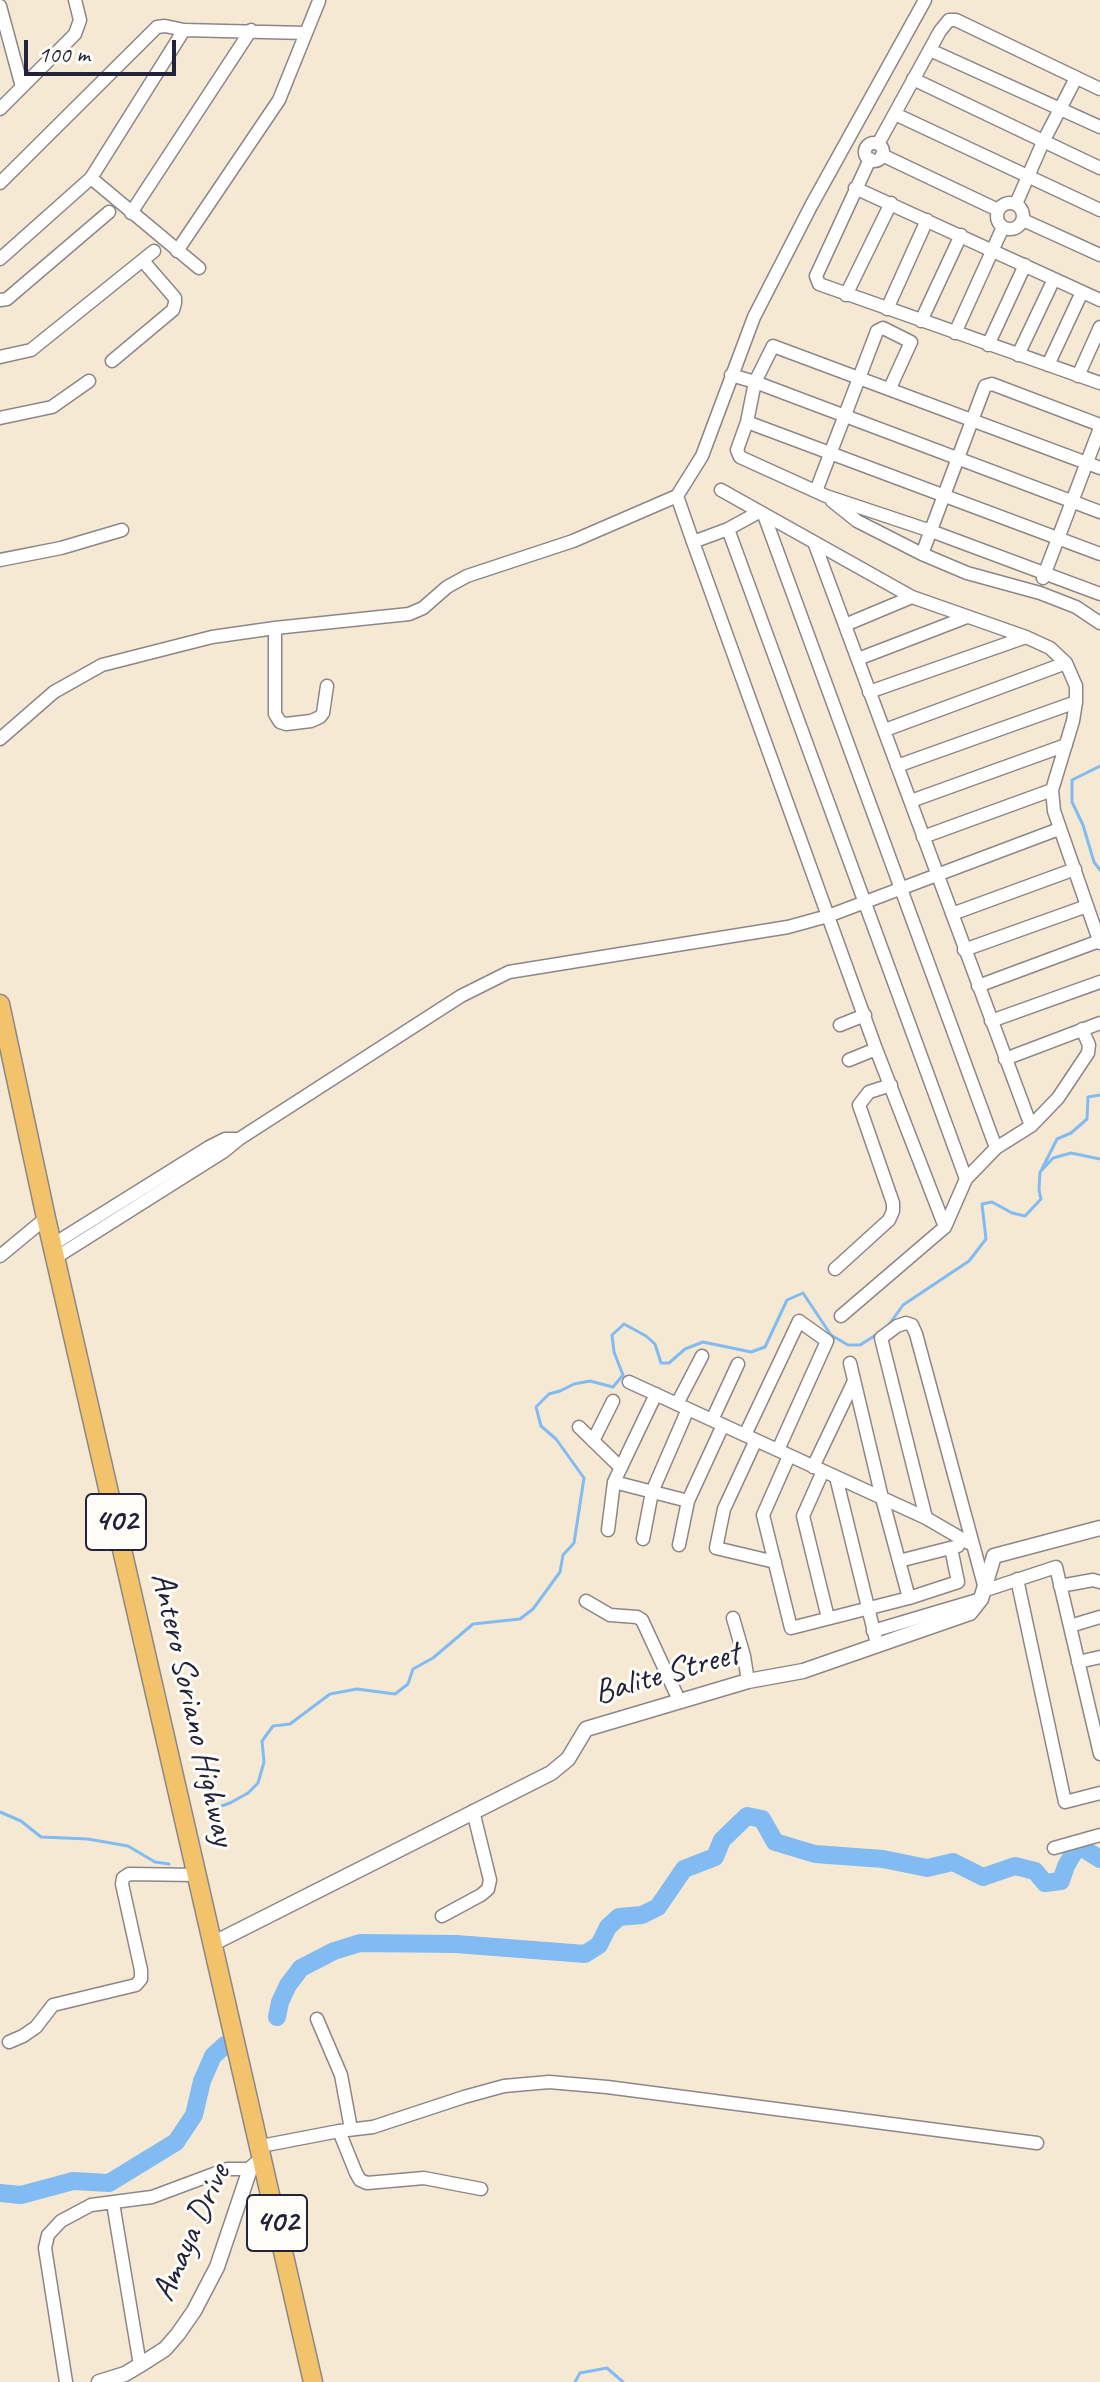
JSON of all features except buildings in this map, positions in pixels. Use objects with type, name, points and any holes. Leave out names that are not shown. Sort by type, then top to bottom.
[{"type":"main road","name":"Antero Soriano Highway","points":[[0,1004],[258,2159],[313,2382]]},
{"type":"street","points":[[0,109],[77,29],[80,20],[75,0]]},
{"type":"street","points":[[0,739],[54,692],[102,665],[212,637],[409,614],[423,608],[447,587],[467,576],[573,541],[677,496],[702,456],[754,317],[811,206],[925,0]]},
{"type":"street","points":[[177,251],[279,100],[319,1]]},
{"type":"street","points":[[0,6],[22,87]]},
{"type":"street","points":[[1100,89],[956,20],[949,20],[873,151],[816,276],[819,284],[846,295],[1100,383]]},
{"type":"street","points":[[0,183],[149,32],[165,26],[184,30],[305,33]]},
{"type":"street","points":[[0,259],[91,178],[184,30]]},
{"type":"street","points":[[131,213],[251,30]]},
{"type":"street","points":[[930,50],[1100,127]]},
{"type":"street","points":[[1016,204],[1059,108],[1076,78]]},
{"type":"street","points":[[913,79],[1100,168]]},
{"type":"street","points":[[895,114],[1100,210]]},
{"type":"street","points":[[853,134],[873,151]]},
{"type":"street","points":[[846,146],[873,151],[998,210]]},
{"type":"street","points":[[91,178],[199,268]]},
{"type":"street","points":[[855,188],[1100,300]]},
{"type":"street","points":[[846,295],[891,203]]},
{"type":"street","points":[[1006,203],[1016,204],[1021,208],[1023,220],[1014,228],[1003,227],[997,219],[998,210],[1006,203]]},
{"type":"street","points":[[0,300],[7,299],[109,212]]},
{"type":"street","points":[[887,309],[927,220]]},
{"type":"street","points":[[1023,220],[1100,255]]},
{"type":"street","points":[[955,333],[1003,227]]},
{"type":"street","points":[[921,321],[961,235]]},
{"type":"street","points":[[0,357],[31,350],[154,251]]},
{"type":"street","points":[[112,361],[173,310],[175,298],[143,261]]},
{"type":"street","points":[[988,345],[1025,265]]},
{"type":"street","points":[[1018,355],[1054,279]]},
{"type":"street","points":[[1048,365],[1082,292]]},
{"type":"street","points":[[1078,376],[1100,327]]},
{"type":"street","points":[[821,494],[830,455],[858,378],[877,331],[883,328],[911,342],[890,388]]},
{"type":"street","points":[[1094,465],[773,346],[755,382],[747,422],[737,450],[740,457],[821,494],[1100,594]]},
{"type":"street","points":[[731,375],[1100,512]]},
{"type":"street","points":[[0,418],[52,407],[89,381]]},
{"type":"street","points":[[922,554],[985,386],[992,384],[1100,427],[1094,465],[1074,501],[1044,574],[1040,593]]},
{"type":"street","points":[[747,422],[1100,554]]},
{"type":"street","points":[[721,490],[912,597],[1026,637],[1050,648],[1066,663],[1076,686],[1076,702],[1052,790],[1054,811],[1100,942],[978,986]]},
{"type":"street","points":[[821,494],[857,521],[922,554],[967,573],[1040,593],[1076,607],[1100,623]]},
{"type":"street","points":[[677,496],[876,1049],[945,1227]]},
{"type":"street","points":[[693,542],[761,513]]},
{"type":"street","points":[[761,513],[996,1148]]},
{"type":"street","points":[[728,529],[966,1179]]},
{"type":"street","points":[[0,560],[61,548],[122,530]]},
{"type":"street","points":[[814,542],[1031,1126]]},
{"type":"street","points":[[845,625],[912,597]]},
{"type":"street","points":[[858,659],[967,617]]},
{"type":"street","points":[[275,628],[275,714],[280,722],[311,721],[320,717],[327,686]]},
{"type":"street","points":[[869,692],[1026,637]]},
{"type":"street","points":[[885,730],[1066,663]]},
{"type":"street","points":[[897,766],[1076,702]]},
{"type":"street","points":[[911,801],[1066,745]]},
{"type":"street","points":[[923,837],[1052,790]]},
{"type":"street","points":[[54,1251],[209,1147],[225,1139],[239,1139],[461,996],[509,972],[788,927],[828,916],[1059,829]]},
{"type":"street","points":[[952,914],[1075,869]]},
{"type":"street","points":[[964,950],[1087,906]]},
{"type":"street","points":[[991,1021],[1100,982]]},
{"type":"street","points":[[840,1025],[865,1015]]},
{"type":"street","points":[[1005,1059],[1100,1023]]},
{"type":"street","points":[[841,1316],[945,1227],[966,1179],[996,1148],[1031,1126],[1058,1098],[1088,1053],[1089,1045],[1082,1029]]},
{"type":"street","points":[[849,1060],[876,1049]]},
{"type":"street","points":[[835,1269],[889,1220],[893,1211],[893,1203],[859,1105],[869,1092],[891,1085]]},
{"type":"street","points":[[0,1256],[46,1218]]},
{"type":"street","points":[[775,1562],[716,1548],[724,1509],[799,1321],[827,1341],[763,1515],[775,1562],[791,1628],[909,1598],[958,1582],[951,1548]]},
{"type":"street","points":[[926,1518],[881,1338],[906,1323],[912,1325],[916,1334],[983,1591],[1056,1567],[1078,1662],[1093,1696],[1100,1754]]},
{"type":"street","points":[[643,1539],[652,1492],[702,1356]]},
{"type":"street","points":[[850,1363],[909,1598]]},
{"type":"street","points":[[679,1545],[688,1501],[738,1364]]},
{"type":"street","points":[[828,1618],[803,1516],[818,1469],[854,1381]]},
{"type":"street","points":[[629,1382],[926,1518],[971,1543]]},
{"type":"street","points":[[608,1530],[614,1482],[656,1394]]},
{"type":"street","points":[[593,1441],[613,1401]]},
{"type":"street","points":[[579,1427],[621,1468]]},
{"type":"street","points":[[836,1477],[875,1638]]},
{"type":"street","points":[[614,1482],[688,1501]]},
{"type":"street","name":"Balite Street","points":[[212,1944],[562,1766],[586,1729],[748,1681],[803,1671],[875,1638],[970,1613],[983,1591],[994,1556],[1100,1528]]},
{"type":"street","points":[[899,1561],[971,1543]]},
{"type":"street","points":[[1017,1579],[1065,1802],[1100,1793]]},
{"type":"street","points":[[1060,1586],[1093,1580],[1100,1582]]},
{"type":"street","points":[[586,1601],[610,1615],[642,1620],[679,1700]]},
{"type":"street","points":[[1070,1626],[1100,1617]]},
{"type":"street","points":[[733,1618],[748,1681]]},
{"type":"street","points":[[1078,1662],[1100,1657]]},
{"type":"street","points":[[442,1916],[488,1889],[490,1880],[473,1811]]},
{"type":"street","points":[[1054,1848],[1100,1835]]},
{"type":"street","points":[[9,2042],[36,2027],[53,2005],[136,1985],[141,1979],[123,1878],[129,1874],[197,1875]]},
{"type":"street","points":[[317,2019],[341,2075],[345,2130],[360,2180],[367,2183],[424,2178],[481,2189]]},
{"type":"street","points":[[66,2382],[45,2248],[48,2235],[61,2221],[91,2205],[167,2193],[227,2169],[345,2130],[373,2127],[504,2086],[549,2082],[607,2087],[1037,2143]]},
{"type":"street","name":"Amaya Drive","points":[[99,2382],[126,2378],[165,2349],[194,2311],[217,2267],[258,2159]]},
{"type":"street","points":[[113,2203],[140,2365]]},
{"type":"waterway","points":[[1100,766],[1072,780],[1072,802],[1083,825],[1094,862],[1100,870]]},
{"type":"waterway","points":[[1042,1169],[1057,1139],[1071,1133],[1087,1119],[1088,1097],[1100,1095]]},
{"type":"waterway","points":[[888,1326],[903,1305],[969,1261],[986,1239],[982,1204],[992,1202],[1025,1216],[1041,1199],[1040,1172],[1053,1158],[1071,1153],[1100,1159]]},
{"type":"waterway","points":[[207,1811],[230,1803],[258,1783],[264,1762],[262,1741],[273,1726],[290,1724],[330,1694],[357,1689],[395,1694],[408,1684],[413,1669],[433,1658],[473,1624],[520,1619],[533,1609],[560,1572],[563,1555],[574,1543],[584,1478],[556,1439],[541,1426],[536,1407],[549,1394],[574,1384],[590,1381],[613,1387],[623,1375],[614,1352],[612,1335],[624,1324],[655,1344],[661,1363],[669,1363],[685,1349],[703,1342],[751,1352],[765,1347],[787,1300],[803,1293],[831,1335],[848,1345],[860,1345],[879,1333]]},
{"type":"waterway","points":[[0,1812],[21,1821],[41,1837],[88,1839],[128,1846],[155,1862],[169,1864]]},
{"type":"waterway","points":[[277,2017],[288,1985],[301,1968],[334,1951],[360,1943],[456,1944],[585,1954],[599,1945],[608,1927],[619,1917],[642,1915],[658,1907],[684,1869],[715,1857],[722,1840],[747,1816],[762,1819],[775,1842],[815,1854],[883,1859],[927,1868],[953,1862],[983,1877],[1015,1866],[1035,1871],[1045,1883],[1061,1881],[1076,1849],[1084,1849],[1100,1859]]},
{"type":"waterway","points":[[0,2193],[21,2195],[73,2181],[109,2183],[176,2142],[194,2115],[202,2081],[213,2056],[225,2045]]},
{"type":"waterway","points":[[575,2382],[580,2373],[607,2368],[623,2382]]}]
